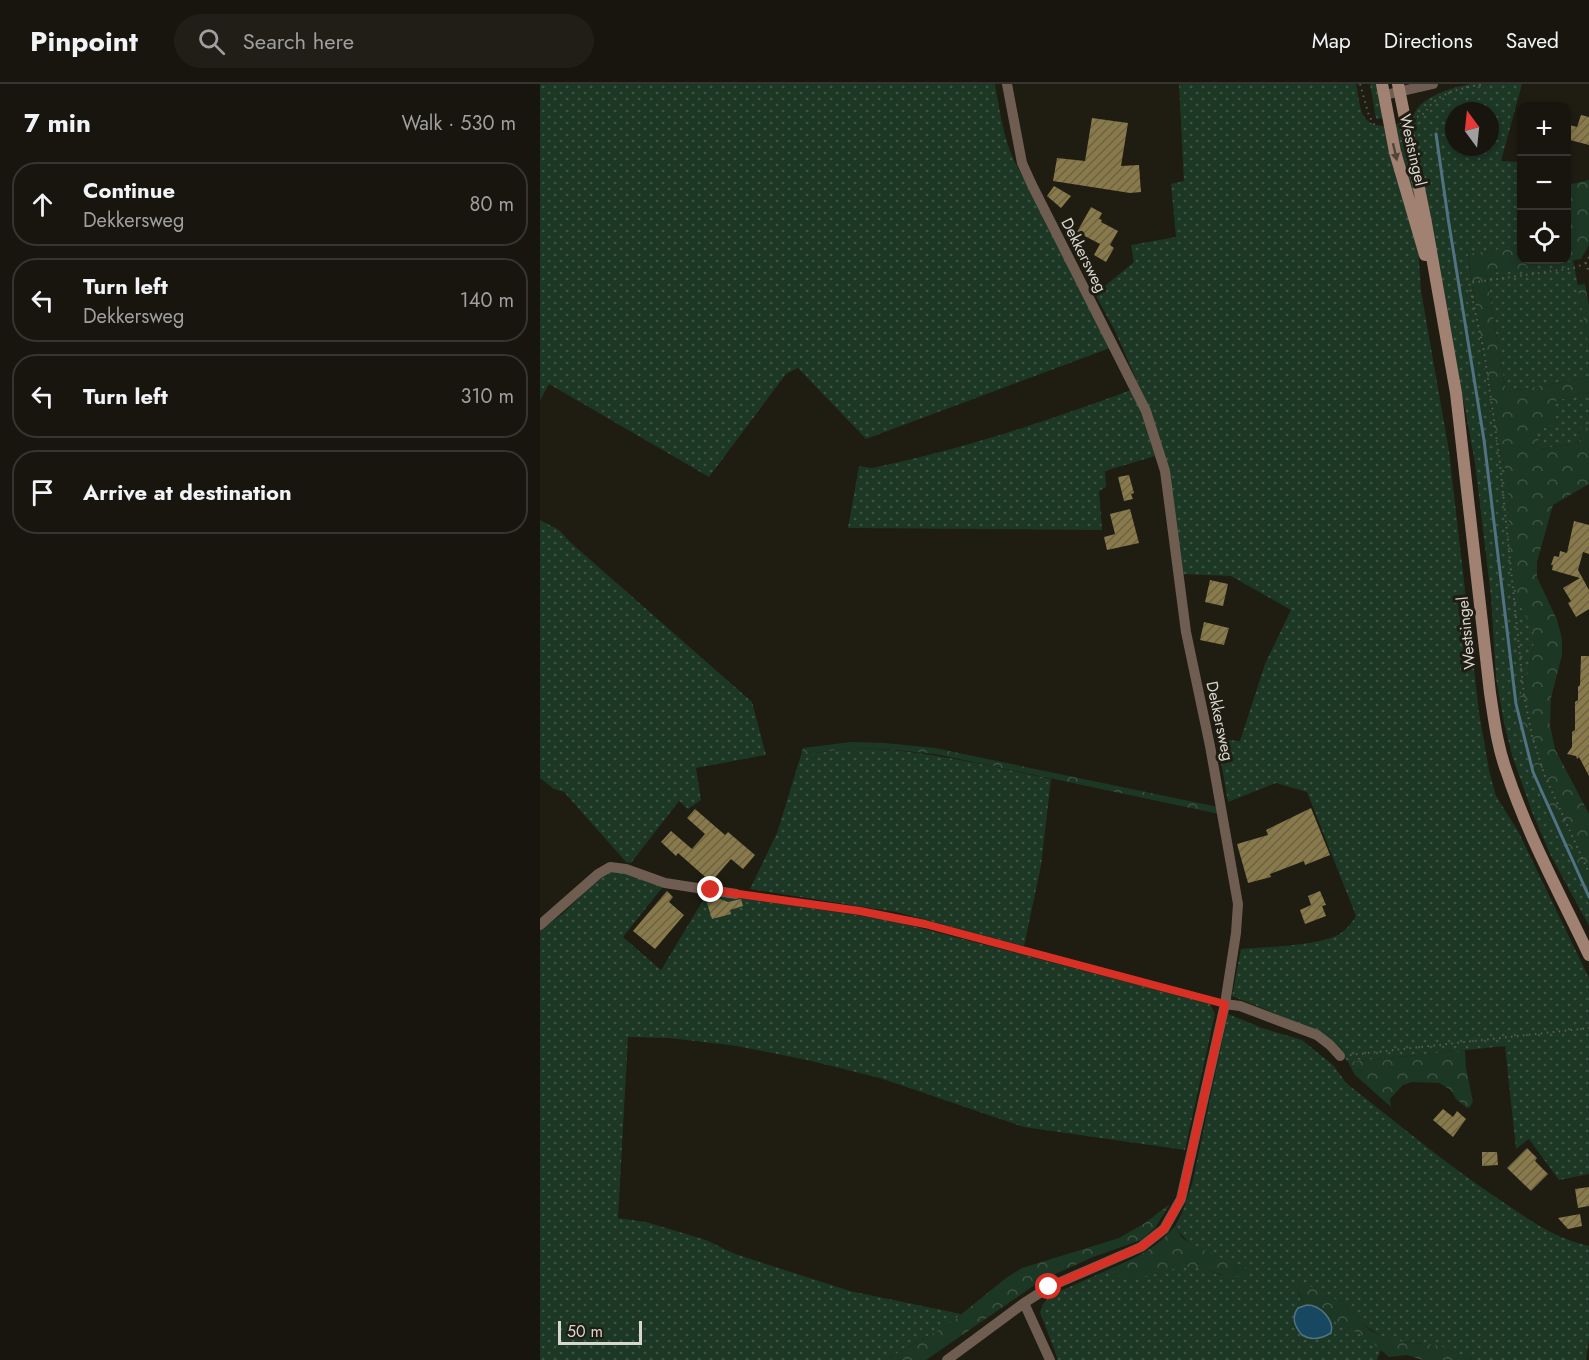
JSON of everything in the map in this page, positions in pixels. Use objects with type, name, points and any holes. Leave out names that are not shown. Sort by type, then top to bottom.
[{"type":"main road","name":"Westsingel","points":[[1399,88],[1456,393],[1497,740],[1521,811],[1589,955]]},
{"type":"main road","name":"Westsingel","points":[[1384,89],[1398,163],[1413,219],[1437,290]]},
{"type":"street","name":"Dekkersweg","points":[[947,1360],[1049,1287],[1141,1247],[1164,1229],[1181,1199],[1225,1004],[1238,904],[1210,746],[1186,632],[1165,471],[1146,411],[1022,163],[1007,84]]},
{"type":"street","points":[[1384,89],[1432,84]]},
{"type":"street","points":[[540,925],[598,874],[610,867],[626,869],[665,883],[736,894]]},
{"type":"street","points":[[1225,1004],[1240,1006],[1317,1035],[1340,1056]]},
{"type":"street","points":[[1024,1303],[1050,1360]]},
{"type":"path","points":[[1589,257],[1586,263],[1589,273]]},
{"type":"path","points":[[1586,263],[1574,267],[1469,283],[1484,352],[1499,455],[1524,695],[1532,736],[1544,774],[1589,873]]},
{"type":"path","points":[[736,894],[860,911],[925,924],[1225,1004]]},
{"type":"path","points":[[1340,1056],[1589,1028]]},
{"type":"green space","points":[[540,84],[995,84],[1003,128],[1011,154],[1033,193],[1110,348],[866,439],[798,368],[786,374],[709,477],[549,384],[540,401]]},
{"type":"green space","points":[[1179,84],[1356,84],[1360,107],[1366,119],[1370,123],[1386,126],[1418,245],[1421,291],[1449,451],[1479,712],[1489,770],[1496,796],[1518,831],[1589,978],[1589,1174],[1559,1180],[1529,1139],[1516,1149],[1505,1046],[1348,1062],[1320,1032],[1232,996],[1241,949],[1320,941],[1341,933],[1356,916],[1307,792],[1276,783],[1228,802],[1217,739],[1240,741],[1265,664],[1291,610],[1231,576],[1182,574],[1149,409],[1116,333],[1095,294],[1134,262],[1131,245],[1176,237],[1171,184],[1184,181]]},
{"type":"green space","points":[[1370,84],[1379,84],[1385,118],[1376,119]]},
{"type":"green space","points":[[1471,84],[1522,84],[1501,161],[1517,162],[1517,247],[1468,255],[1493,426],[1508,479],[1509,535],[1535,639],[1523,690],[1516,704],[1536,782],[1548,814],[1589,899],[1589,926],[1551,856],[1532,812],[1512,755],[1496,678],[1491,597],[1475,463],[1413,128],[1415,112],[1420,105],[1427,99]]},
{"type":"green space","points":[[1403,123],[1423,231],[1393,125]]},
{"type":"green space","points":[[1589,180],[1589,245],[1581,259],[1571,261],[1571,210],[1571,184]]},
{"type":"green space","points":[[1517,247],[1517,264],[1549,264],[1486,274],[1506,392],[1589,377],[1589,392],[1552,402],[1556,424],[1536,431],[1541,449],[1581,442],[1579,429],[1589,427],[1589,484],[1553,505],[1537,562],[1537,577],[1557,620],[1562,639],[1562,655],[1551,698],[1550,725],[1555,749],[1589,814],[1589,899],[1548,814],[1536,782],[1518,716],[1516,704],[1523,690],[1535,639],[1519,603],[1514,584],[1509,554],[1508,479],[1493,426],[1468,254]]},
{"type":"green space","points":[[1573,259],[1589,347],[1589,377],[1506,392],[1486,273],[1542,264],[1571,264]]},
{"type":"green space","points":[[1585,284],[1589,306],[1589,347],[1577,285]]},
{"type":"green space","points":[[1131,390],[1144,418],[1155,456],[1105,471],[1106,487],[1099,491],[1102,530],[848,528],[859,466],[872,468],[971,444],[1036,424]]},
{"type":"green space","points":[[1589,392],[1589,427],[1579,429],[1581,442],[1540,449],[1535,430],[1556,424],[1551,402]]},
{"type":"green space","points":[[540,520],[559,530],[752,702],[766,755],[696,768],[701,800],[688,809],[679,801],[631,863],[626,862],[564,792],[554,789],[540,778]]},
{"type":"green space","points":[[851,742],[935,748],[1218,807],[1219,814],[935,754],[852,748],[801,755],[803,748]]},
{"type":"green space","points":[[852,748],[903,751],[977,763],[1051,779],[1041,866],[1024,946],[896,912],[750,889],[777,833],[801,755]]},
{"type":"green space","points":[[617,871],[665,884],[623,937],[661,970],[709,893],[890,920],[1210,1004],[1215,1014],[1185,1150],[1024,1127],[880,1078],[807,1060],[737,1046],[670,1038],[628,1037],[618,1218],[646,1222],[706,1240],[735,1254],[850,1291],[961,1314],[948,1325],[885,1360],[540,1360],[540,930],[562,914],[606,872]]},
{"type":"green space","points":[[1228,1014],[1262,1028],[1302,1040],[1334,1066],[1346,1083],[1480,1186],[1542,1228],[1565,1239],[1589,1246],[1589,1339],[1586,1360],[1473,1360],[1435,1345],[1393,1341],[1359,1322],[1346,1308],[1297,1291],[1305,1305],[1298,1308],[1331,1323],[1326,1316],[1363,1334],[1381,1350],[1377,1360],[1058,1360],[1040,1312],[1043,1304],[1051,1295],[1103,1272],[1133,1278],[1174,1267],[1199,1267],[1221,1275],[1250,1271],[1199,1249],[1190,1243],[1175,1226],[1192,1184]]},
{"type":"green space","points":[[1465,1050],[1473,1102],[1467,1108],[1456,1099],[1451,1090],[1439,1083],[1412,1082],[1403,1085],[1390,1099],[1391,1107],[1355,1075],[1348,1062]]},
{"type":"green space","points":[[1170,1204],[1155,1228],[1141,1240],[1093,1257],[1042,1280],[926,1360],[885,1360],[948,1325],[1006,1278],[1022,1268],[1119,1238],[1145,1223]]},
{"type":"green space","points":[[1175,1226],[1182,1238],[1251,1271],[1243,1275],[1229,1276],[1200,1268],[1184,1267],[1132,1278],[1103,1272],[1151,1248]]},
{"type":"green space","points":[[1299,1283],[1331,1296],[1374,1333],[1399,1341],[1439,1346],[1473,1360],[1423,1360],[1407,1355],[1389,1357],[1367,1338],[1326,1316],[1319,1308],[1305,1305],[1297,1290]]},
{"type":"water","points":[[1307,1305],[1321,1310],[1329,1318],[1331,1333],[1317,1338],[1302,1335],[1294,1318],[1298,1308]]},
{"type":"building","points":[[1581,115],[1589,117],[1589,145],[1571,140],[1571,125],[1577,127]]},
{"type":"building","points":[[1092,118],[1128,123],[1121,166],[1139,165],[1141,192],[1130,193],[1053,181],[1057,158],[1085,161]]},
{"type":"building","points":[[1054,186],[1071,196],[1061,208],[1047,196]]},
{"type":"building","points":[[1091,207],[1102,213],[1099,219],[1102,220],[1101,222],[1118,231],[1110,245],[1114,248],[1106,262],[1094,255],[1100,244],[1077,232]]},
{"type":"building","points":[[1129,475],[1134,493],[1131,494],[1133,499],[1124,501],[1118,477]]},
{"type":"building","points":[[1130,509],[1139,543],[1107,550],[1104,537],[1115,534],[1110,514]]},
{"type":"building","points":[[1574,521],[1589,525],[1589,554],[1583,552],[1578,570],[1589,590],[1589,609],[1576,617],[1568,603],[1571,601],[1563,588],[1580,578],[1552,570],[1553,565],[1551,565],[1554,556],[1559,557],[1560,551],[1567,553]]},
{"type":"building","points":[[1210,580],[1228,584],[1223,606],[1205,602]]},
{"type":"building","points":[[1204,622],[1229,628],[1224,645],[1200,640]]},
{"type":"building","points":[[1581,656],[1589,656],[1589,776],[1579,757],[1577,759],[1576,756],[1567,754],[1572,747],[1572,732],[1575,730],[1575,702],[1578,700],[1580,685]]},
{"type":"building","points":[[1311,808],[1330,855],[1305,865],[1304,861],[1270,874],[1271,877],[1248,883],[1237,844],[1268,835],[1266,830]]},
{"type":"building","points":[[695,809],[725,835],[728,832],[755,855],[743,869],[731,859],[711,882],[678,853],[676,856],[661,842],[671,831],[692,849],[705,834],[687,818]]},
{"type":"building","points":[[667,891],[673,897],[669,902],[684,915],[655,949],[633,931]]},
{"type":"building","points":[[1320,891],[1326,905],[1322,906],[1326,916],[1305,924],[1300,910],[1311,905],[1308,896]]},
{"type":"building","points":[[720,899],[728,902],[741,899],[743,906],[730,910],[731,914],[712,919],[707,903]]},
{"type":"building","points":[[1443,1109],[1453,1117],[1457,1111],[1466,1119],[1453,1137],[1433,1120]]},
{"type":"building","points":[[1527,1148],[1537,1158],[1535,1161],[1548,1174],[1531,1191],[1507,1168]]},
{"type":"building","points":[[1482,1152],[1497,1152],[1498,1165],[1482,1166]]},
{"type":"building","points":[[1589,1187],[1589,1206],[1578,1208],[1575,1189]]},
{"type":"building","points":[[1580,1214],[1582,1226],[1568,1229],[1558,1218]]},
{"type":"waterway","points":[[1436,134],[1484,440],[1516,704],[1533,772],[1589,897]]},
{"type":"route","points":[[711,890],[860,911],[925,924],[1225,1004],[1181,1199],[1164,1229],[1141,1247],[1049,1287]]}]
